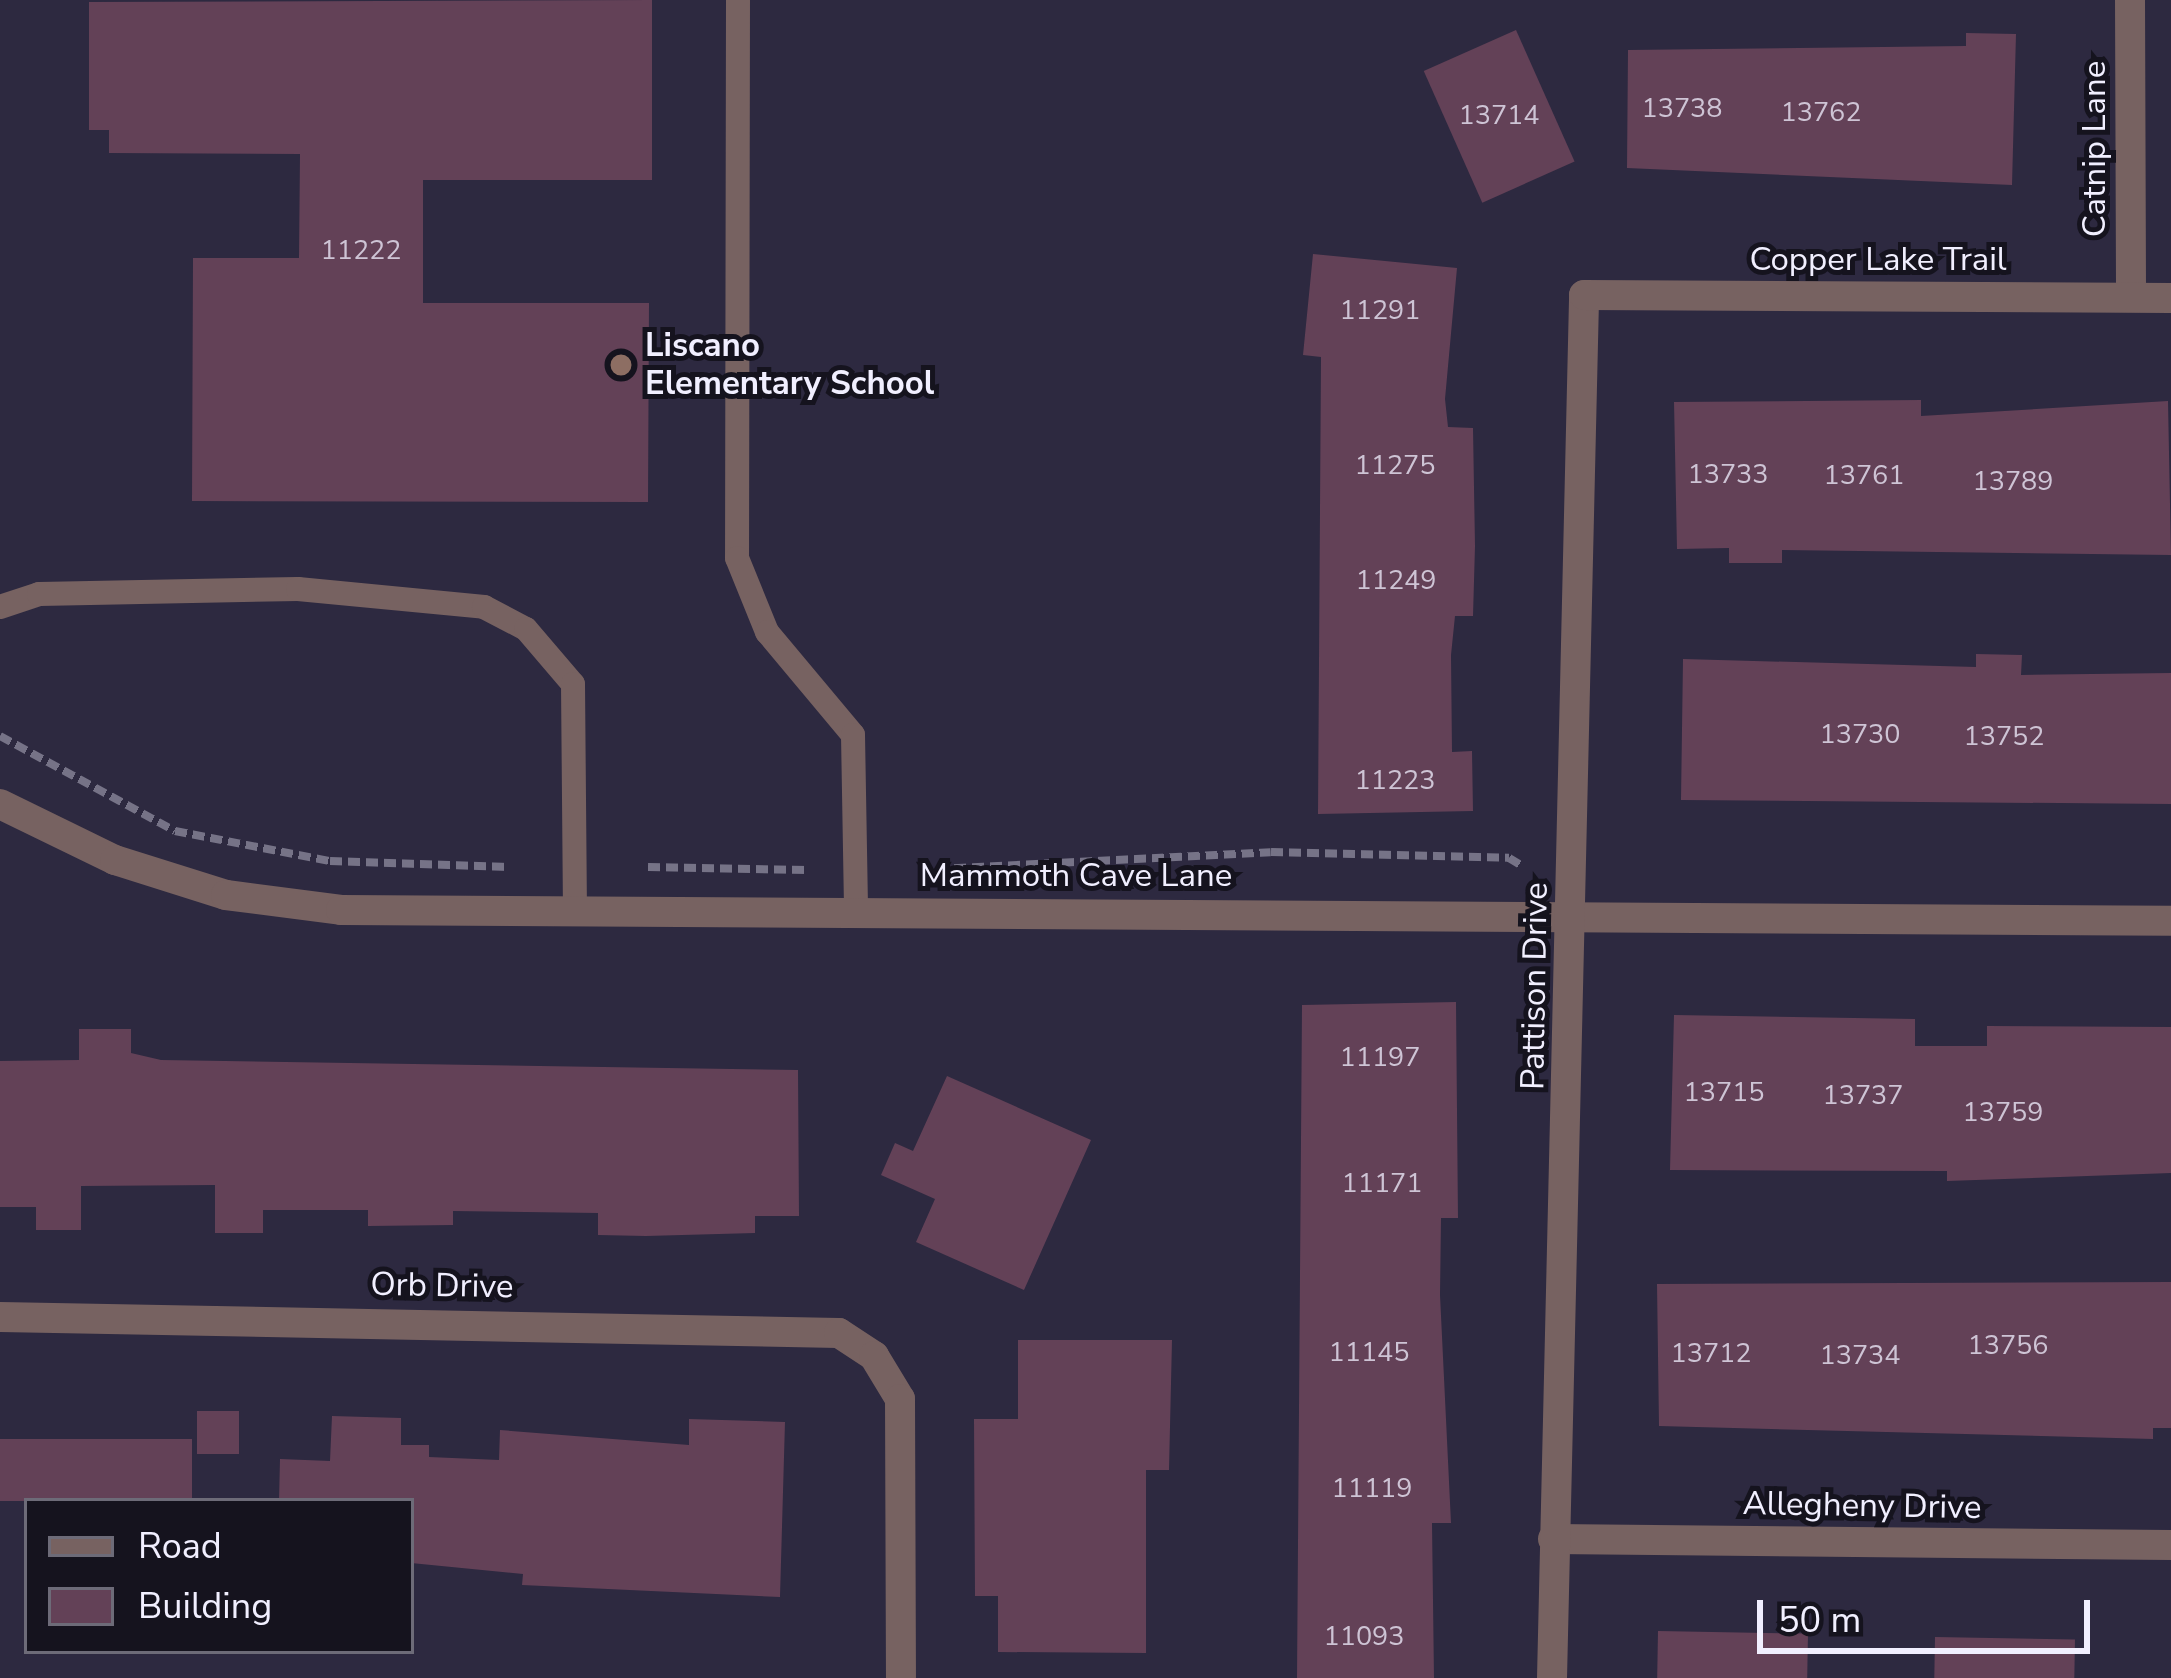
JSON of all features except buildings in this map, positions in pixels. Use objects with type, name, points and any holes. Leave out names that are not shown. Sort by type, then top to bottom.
[{"type":"street","name":"Catnip Lane","points":[[2130,0],[2131,297]]},
{"type":"street","name":"Copper Lake Trail","points":[[1584,295],[2171,298]]},
{"type":"street","name":"Pattison Drive","points":[[1552,1678],[1574,916],[1584,295]]},
{"type":"street","name":"Mammoth Cave Lane","points":[[0,804],[115,860],[226,895],[341,910],[2171,921]]},
{"type":"street","name":"Orb Drive","points":[[0,1317],[803,1327],[874,1356],[904,1424],[901,1678]]},
{"type":"street","name":"Allegheny Drive","points":[[1553,1539],[2171,1545]]},
{"type":"lane","points":[[738,0],[737,558],[767,632],[853,735],[856,912]]},
{"type":"lane","points":[[0,608],[39,594],[298,590],[484,607],[526,629],[573,684],[575,911]]},
{"type":"path","points":[[0,736],[175,831],[330,861],[509,867]]},
{"type":"path","points":[[918,870],[1271,853],[1510,858],[1524,867]]},
{"type":"path","points":[[647,867],[808,870]]},
{"type":"place","name":"Liscano Elementary School","points":[[621,365]]}]
